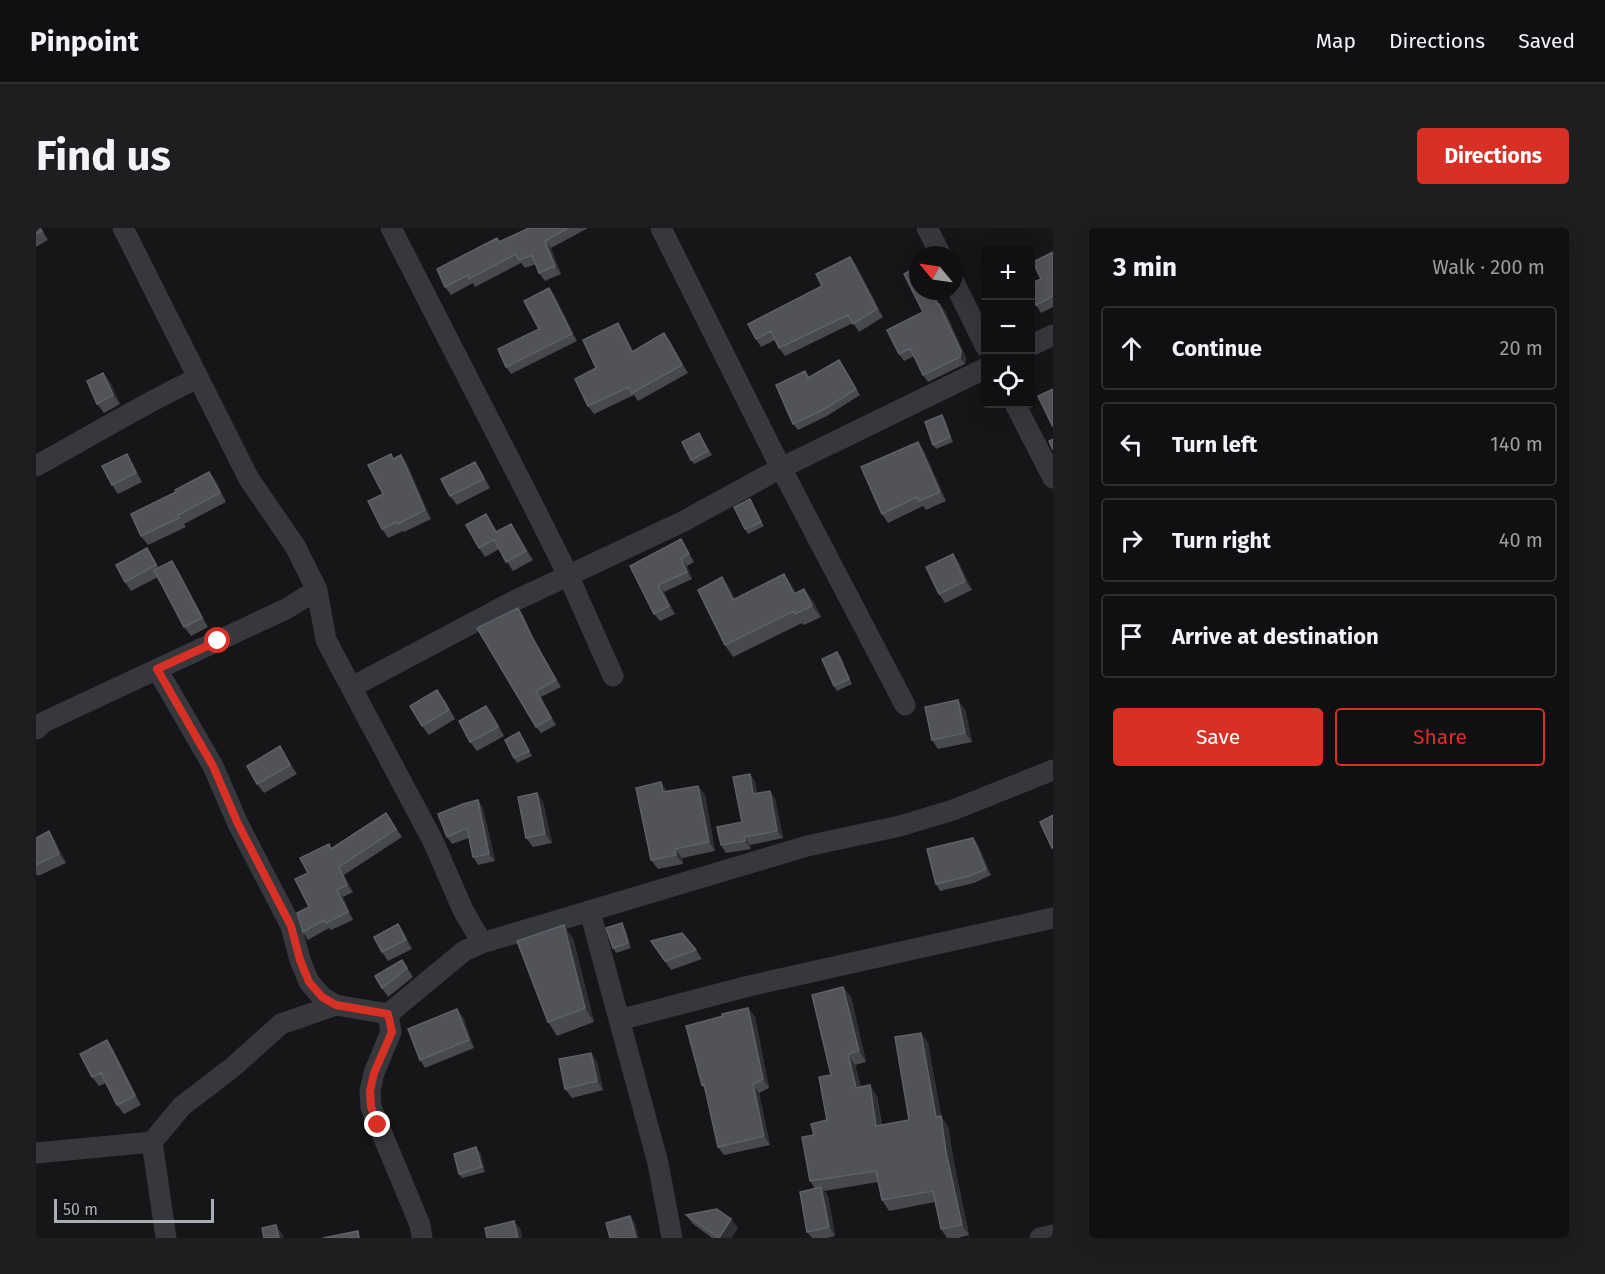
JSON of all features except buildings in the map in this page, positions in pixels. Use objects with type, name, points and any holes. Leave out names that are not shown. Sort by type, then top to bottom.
[{"type":"street","points":[[123,228],[249,479],[295,546],[317,590],[326,640],[433,841],[463,910],[482,943]]},
{"type":"street","points":[[391,228],[568,575],[613,676]]},
{"type":"street","points":[[661,228],[781,468],[905,705]]},
{"type":"street","points":[[927,228],[936,246]]},
{"type":"street","points":[[963,300],[981,337]]},
{"type":"street","points":[[1035,344],[1053,335]]},
{"type":"street","points":[[352,687],[501,608],[681,522],[781,468],[981,370]]},
{"type":"street","points":[[36,466],[161,395],[198,378]]},
{"type":"street","points":[[1017,408],[1053,478]]},
{"type":"street","points":[[36,729],[44,722],[286,609],[317,590]]},
{"type":"street","points":[[157,669],[213,766],[238,824],[291,926],[300,960],[309,982],[322,997],[336,1005],[388,1014],[464,951],[482,943],[807,846],[910,823],[964,806],[1053,770]]},
{"type":"street","points":[[590,912],[658,1163],[672,1238]]},
{"type":"street","points":[[619,1020],[749,986],[1053,918]]},
{"type":"street","points":[[36,1153],[152,1142],[182,1106],[233,1067],[281,1024],[336,1005]]},
{"type":"street","points":[[388,1014],[392,1032],[374,1073],[370,1091],[371,1107],[420,1225],[422,1238]]},
{"type":"street","points":[[152,1142],[166,1238]]},
{"type":"street","points":[[1040,1238],[1053,1235]]},
{"type":"route","points":[[218,641],[157,669],[213,766],[238,824],[291,926],[300,960],[309,982],[322,997],[336,1005],[388,1014],[392,1032],[374,1073],[370,1091],[371,1107],[378,1125]]}]
